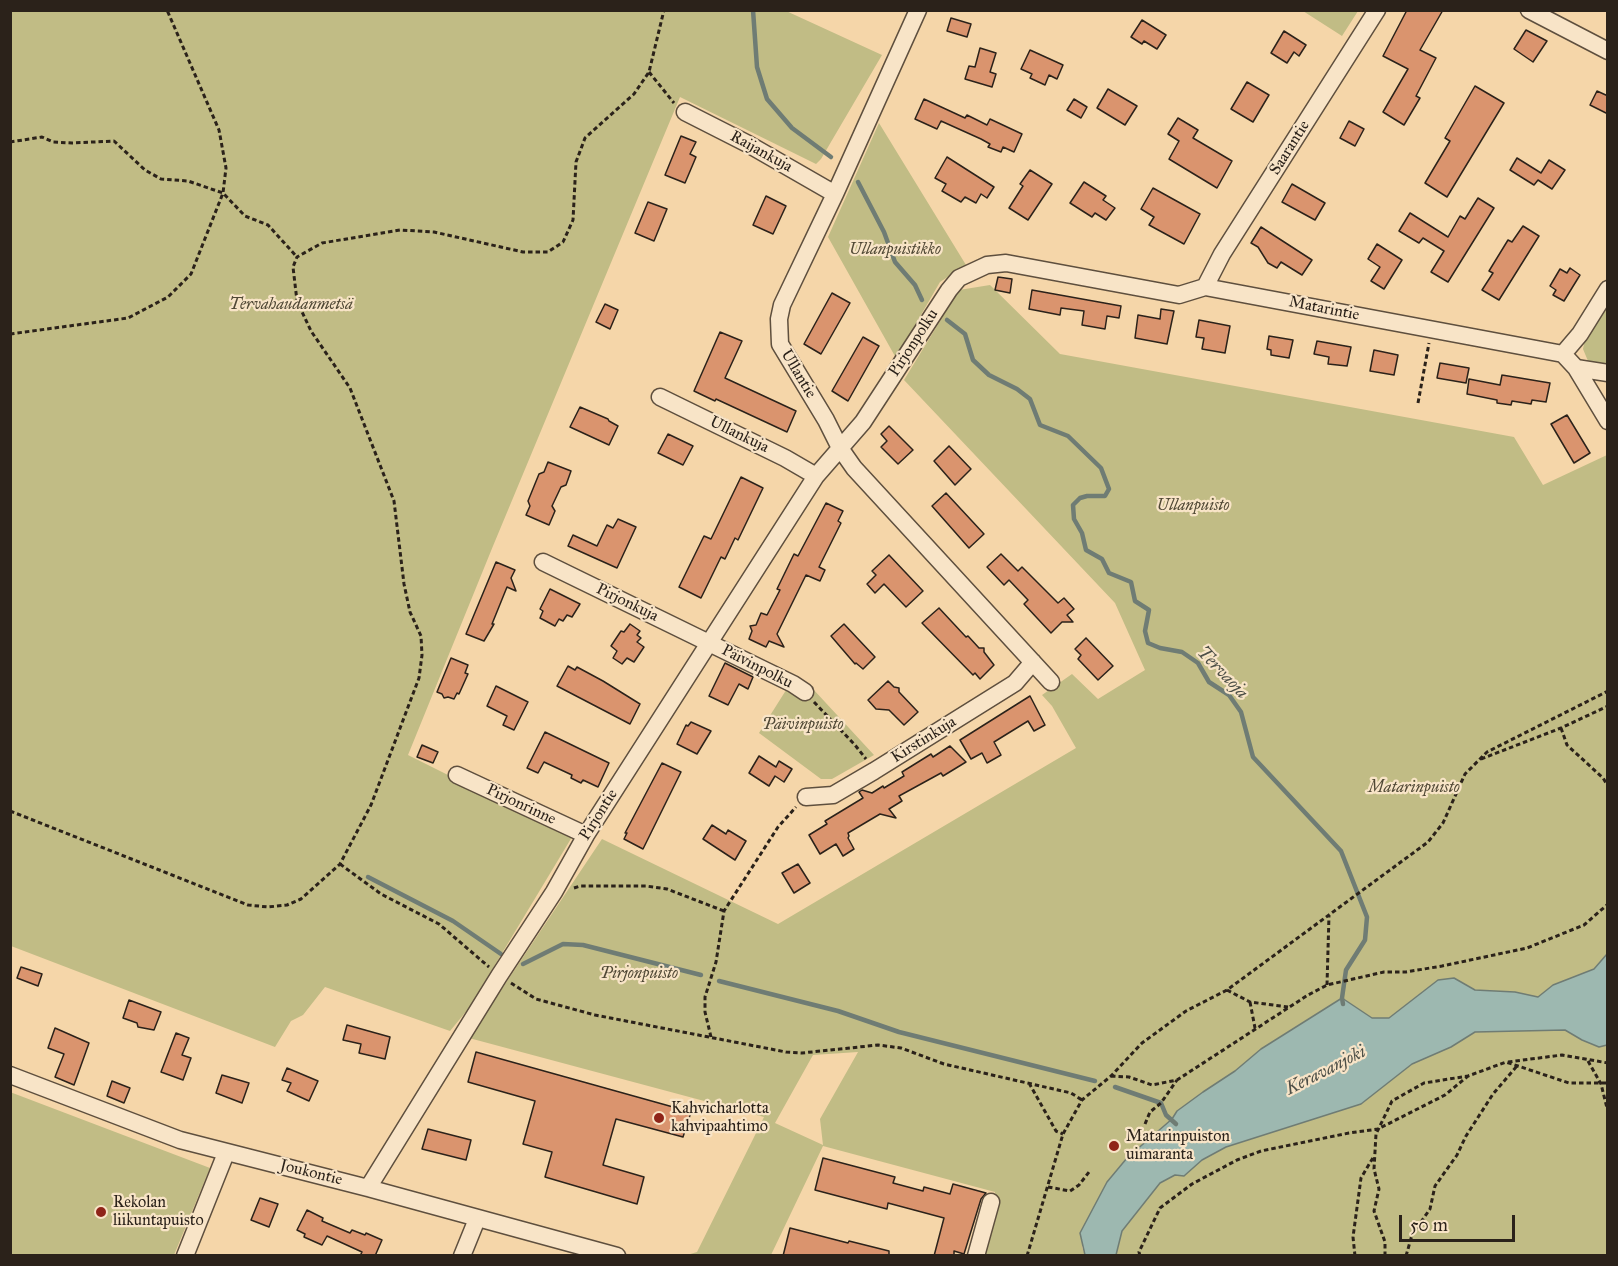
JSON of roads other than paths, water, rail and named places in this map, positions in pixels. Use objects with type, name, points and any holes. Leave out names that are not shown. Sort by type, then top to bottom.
[{"type":"street","name":"Ullantie","points":[[918,10],[835,194],[782,304],[779,319],[780,344],[854,468],[1051,682]]},
{"type":"street","name":"Saarantie","points":[[1205,287],[1222,254],[1377,10]]},
{"type":"street","points":[[1529,10],[1608,51]]},
{"type":"street","name":"Raijankuja","points":[[685,112],[748,144],[835,194]]},
{"type":"street","name":"Matarintie","points":[[1006,263],[1179,295],[1205,287],[1563,354]]},
{"type":"street","name":"Pirjonpolku","points":[[840,448],[863,422],[949,290],[960,278],[974,270],[987,265],[1006,263]]},
{"type":"street","points":[[1608,289],[1580,334],[1563,354],[1576,368],[1608,422]]},
{"type":"street","points":[[1576,368],[1608,373]]},
{"type":"street","name":"Ullankuja","points":[[660,397],[785,458],[816,476]]},
{"type":"street","name":"Pirjontie","points":[[368,1188],[499,976],[554,892],[586,835],[816,476],[840,448]]},
{"type":"street","name":"Pirjonkuja","points":[[543,562],[710,643]]},
{"type":"street","name":"Päivinpolku","points":[[710,643],[805,692]]},
{"type":"street","name":"Kirstinkuja","points":[[806,797],[833,795],[874,771],[1015,683],[1033,662]]},
{"type":"street","name":"Pirjonrinne","points":[[457,775],[586,835]]},
{"type":"street","name":"Joukontie","points":[[10,1075],[180,1140],[368,1188],[617,1256]]},
{"type":"street","points":[[185,1256],[226,1153]]},
{"type":"street","points":[[976,1256],[990,1202]]},
{"type":"street","points":[[462,1256],[477,1219]]},
{"type":"water","name":"Keravanjoki","points":[[1607,954],[1607,1045],[1599,1047],[1565,1030],[1475,1032],[1451,1047],[1412,1064],[1361,1104],[1226,1147],[1202,1160],[1184,1176],[1175,1175],[1160,1183],[1122,1231],[1116,1255],[1085,1255],[1080,1233],[1107,1182],[1127,1158],[1172,1119],[1177,1111],[1235,1071],[1261,1049],[1342,998],[1372,1018],[1389,1018],[1438,980],[1454,978],[1475,990],[1515,992],[1538,997],[1553,985],[1594,969]]},
{"type":"waterway","name":"Tervaoja","points":[[753,10],[757,67],[767,99],[792,128],[831,157]]},
{"type":"waterway","name":"Tervaoja","points":[[858,182],[884,232],[895,262],[915,285],[922,300]]},
{"type":"waterway","name":"Tervaoja","points":[[947,320],[965,334],[973,360],[989,375],[1017,389],[1030,399],[1040,425],[1068,436],[1101,468],[1109,489],[1105,496],[1087,496],[1080,498],[1073,505],[1074,519],[1082,533],[1086,550],[1102,559],[1109,573],[1131,582],[1135,601],[1149,610],[1145,631],[1148,643],[1182,652],[1198,663],[1209,682],[1229,695],[1241,712],[1253,757],[1341,851],[1367,917],[1365,940],[1346,970],[1343,1004]]},
{"type":"waterway","points":[[368,877],[453,921],[501,954]]},
{"type":"waterway","points":[[523,964],[563,944],[583,945],[701,975]]},
{"type":"waterway","points":[[719,981],[838,1011],[899,1032],[1095,1081]]},
{"type":"waterway","points":[[1115,1087],[1161,1103],[1166,1115],[1176,1124]]},
{"type":"place","name":"Kahvicharlotta kahvipaahtimo","points":[[659,1118]]},
{"type":"place","name":"Matarinpuiston uimaranta","points":[[1114,1146]]},
{"type":"place","name":"Rekolan liikuntapuisto","points":[[101,1212]]},
{"type":"park label","name":"Ullanpuistikko","points":[[895,250]]},
{"type":"park label","name":"Tervahaudanmetsä","points":[[291,305]]},
{"type":"park label","name":"Ullanpuisto","points":[[1193,506]]},
{"type":"park label","name":"Päivinpuisto","points":[[803,725]]},
{"type":"park label","name":"Matarinpuisto","points":[[1414,788]]},
{"type":"park label","name":"Pirjonpuisto","points":[[639,974]]}]
